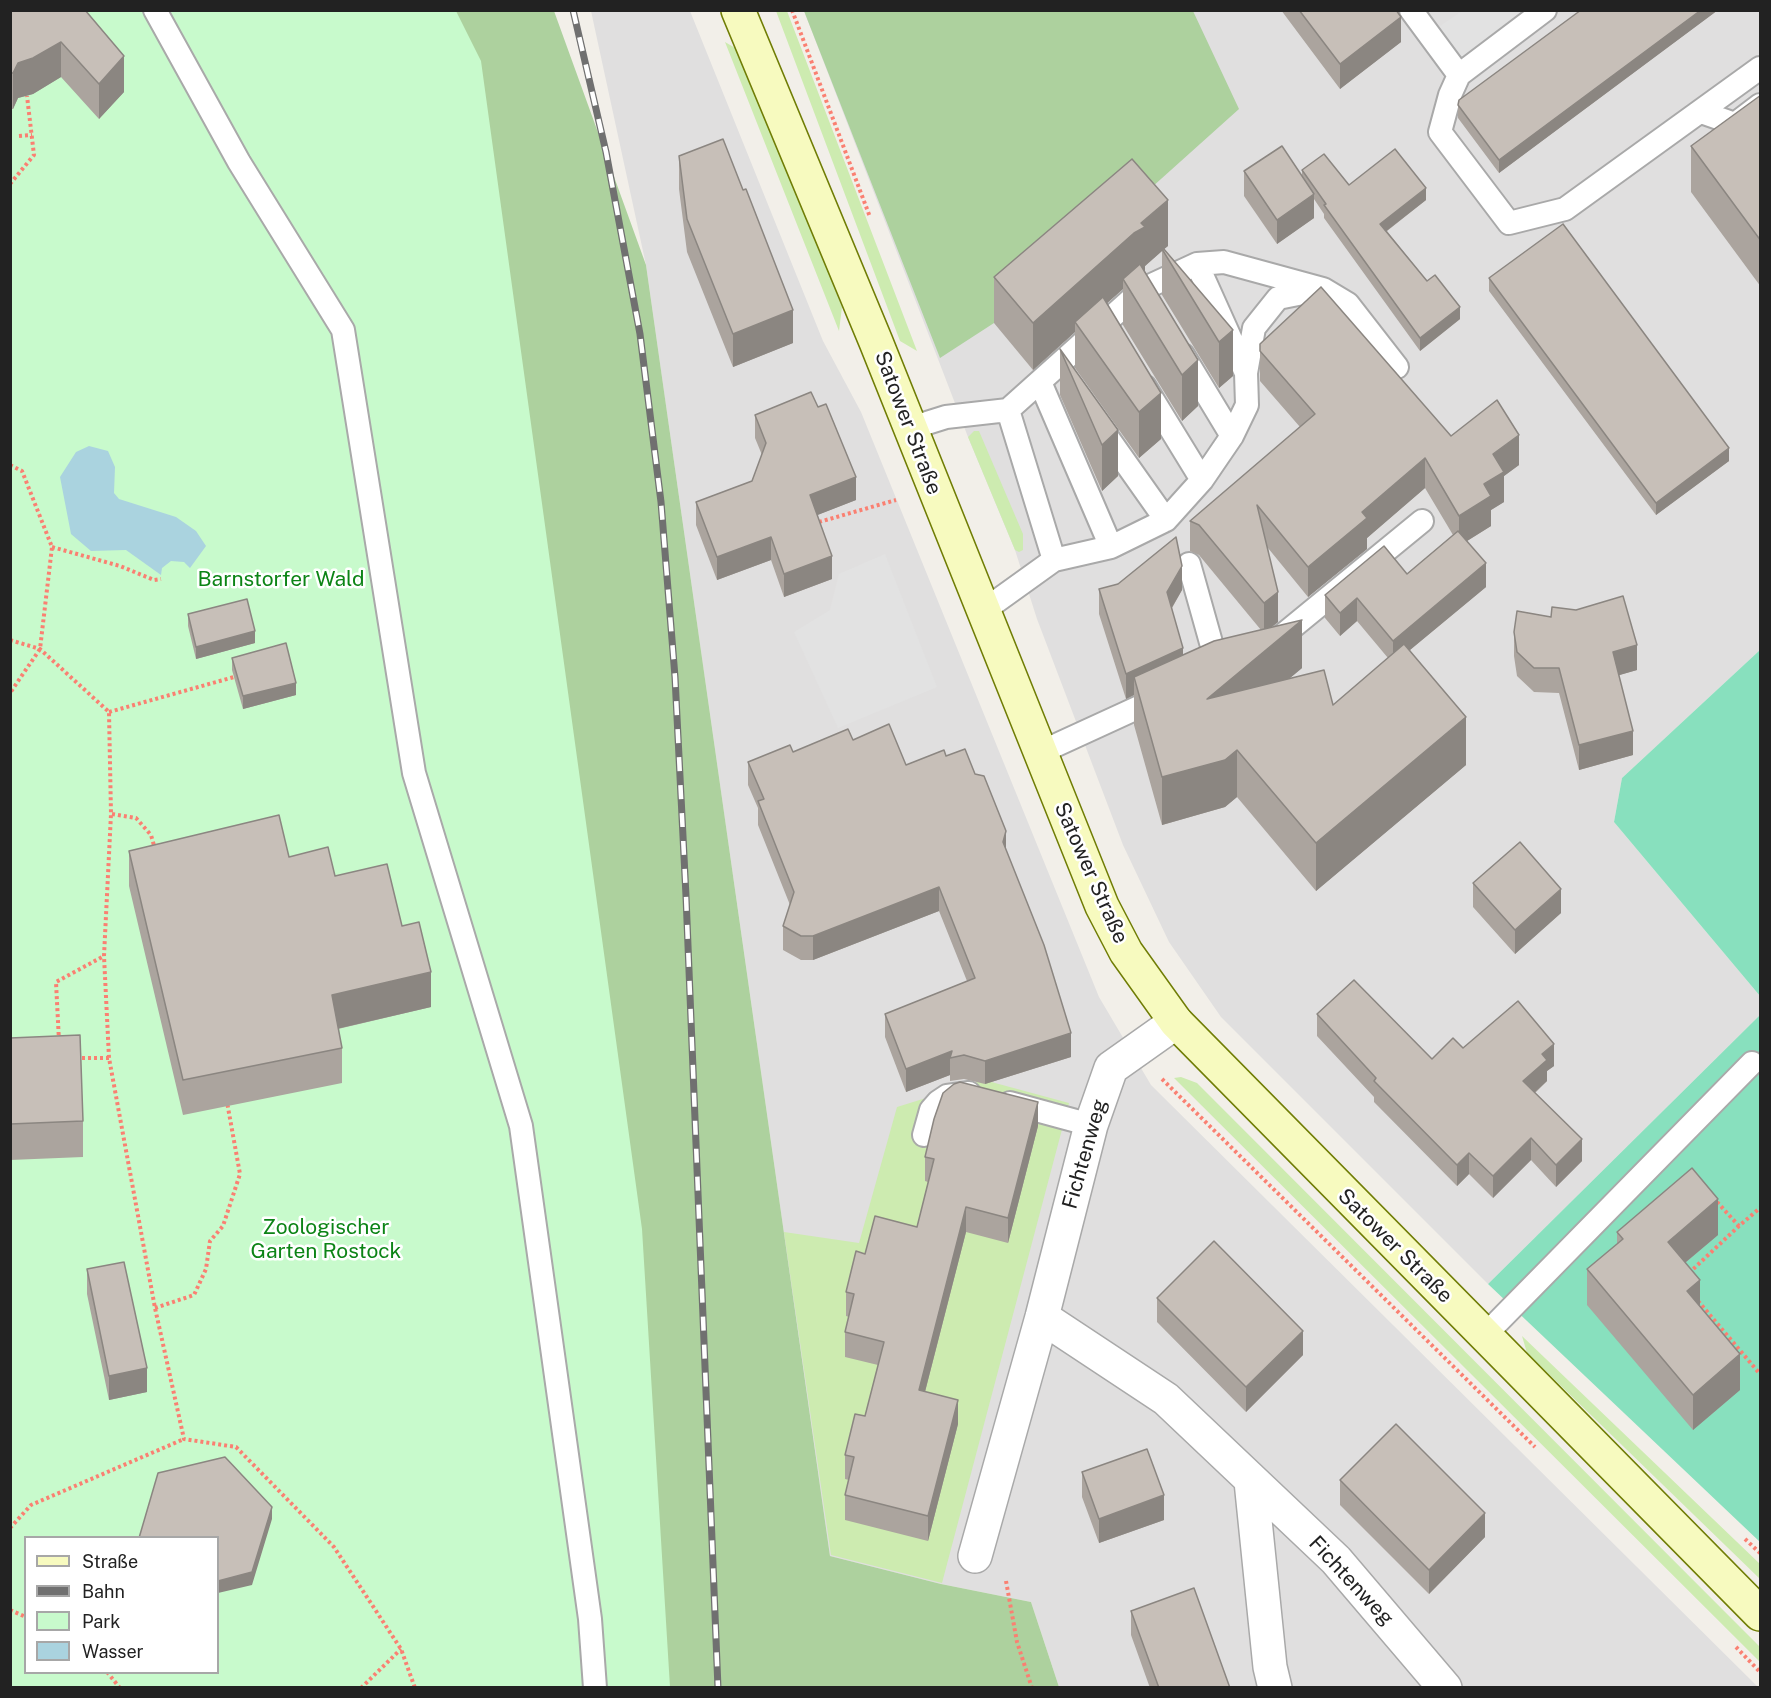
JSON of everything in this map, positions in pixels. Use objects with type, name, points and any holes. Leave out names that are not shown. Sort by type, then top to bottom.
[{"type":"main road","name":"Satower Straße","points":[[738,10],[911,428],[1102,906],[1126,952],[1176,1022],[1761,1614]]},
{"type":"street","name":"Fichtenweg","points":[[975,1556],[1042,1317],[1091,1125],[1111,1068],[1176,1022]]},
{"type":"street","name":"Fichtenweg","points":[[1042,1317],[1166,1399],[1336,1560],[1445,1688]]},
{"type":"street","points":[[1251,1481],[1270,1667],[1275,1688]]},
{"type":"lane","points":[[154,10],[239,162],[343,330],[414,773],[521,1126],[590,1619],[595,1688]]},
{"type":"lane","points":[[1411,10],[1459,75]]},
{"type":"lane","points":[[1545,10],[1459,75],[1450,95],[1440,132],[1509,223],[1564,209],[1761,68]]},
{"type":"lane","points":[[1701,112],[1735,124],[1761,105]]},
{"type":"lane","points":[[911,428],[946,417],[1008,410],[1143,289],[1197,264],[1224,262],[1323,289],[1348,304],[1397,366]]},
{"type":"lane","points":[[1197,264],[1246,373]]},
{"type":"lane","points":[[1143,289],[1155,308]]},
{"type":"lane","points":[[983,610],[1054,560],[1111,547],[1166,520],[1202,480],[1232,436],[1247,405],[1246,373],[1254,328],[1278,298],[1323,289]]},
{"type":"lane","points":[[1106,323],[1118,342]]},
{"type":"lane","points":[[1173,338],[1232,436]]},
{"type":"lane","points":[[1057,367],[1071,386]]},
{"type":"lane","points":[[1136,372],[1202,480]]},
{"type":"lane","points":[[1040,382],[1111,547]]},
{"type":"lane","points":[[1008,410],[1054,560]]},
{"type":"lane","points":[[1091,415],[1166,520]]},
{"type":"lane","points":[[1264,651],[1422,521]]},
{"type":"lane","points":[[1039,753],[1208,676],[1189,564]]},
{"type":"lane","points":[[1484,1336],[1752,1063]]},
{"type":"lane","points":[[924,1135],[931,1110],[946,1096],[961,1092],[1091,1125]]},
{"type":"path","points":[[792,10],[871,219]]},
{"type":"path","points":[[10,184],[34,154],[27,96]]},
{"type":"path","points":[[19,136],[32,135]]},
{"type":"path","points":[[10,465],[21,471],[52,547],[40,649],[10,693]]},
{"type":"path","points":[[819,522],[933,487]]},
{"type":"path","points":[[52,547],[120,566],[154,580],[162,579]]},
{"type":"path","points":[[10,640],[40,649],[109,712],[111,814],[104,956],[109,1058],[155,1308],[184,1439]]},
{"type":"path","points":[[109,712],[234,677]]},
{"type":"path","points":[[111,814],[136,818],[151,835],[156,854]]},
{"type":"path","points":[[59,1048],[56,982],[104,956]]},
{"type":"path","points":[[68,1058],[109,1058]]},
{"type":"path","points":[[1161,1078],[1536,1448]]},
{"type":"path","points":[[155,1308],[194,1295],[206,1269],[210,1241],[224,1226],[240,1174],[226,1094]]},
{"type":"path","points":[[1715,1200],[1739,1226]]},
{"type":"path","points":[[1681,1280],[1761,1208]]},
{"type":"path","points":[[1696,1298],[1761,1374]]},
{"type":"path","points":[[10,1528],[31,1505],[184,1439],[236,1448],[334,1547],[401,1649],[415,1688]]},
{"type":"path","points":[[1005,1574],[1017,1642],[1032,1688]]},
{"type":"path","points":[[10,1610],[24,1616]]},
{"type":"path","points":[[1727,1639],[1761,1672]]},
{"type":"path","points":[[361,1688],[401,1649]]},
{"type":"path","points":[[108,1674],[120,1688]]},
{"type":"shaded area","points":[[591,11],[690,11],[823,341],[861,412],[1099,997],[1151,1085],[1758,1687],[1059,1687],[1031,1602],[941,1584],[830,1556],[646,265]]},
{"type":"shaded area","points":[[804,11],[1760,11],[1760,650],[1622,778],[1614,822],[1760,996],[1760,1015],[1488,1284],[1221,1017],[1169,942],[1123,845],[1037,619],[1015,550],[968,437]]},
{"type":"shaded area","points":[[1462,11],[1545,11],[1459,75],[1428,34]]},
{"type":"shaded area","points":[[885,554],[937,687],[838,728],[794,632],[830,610],[839,574]]},
{"type":"green space","name":"Zoologischer Garten Rostock","points":[[11,11],[554,11],[646,265],[830,1556],[941,1584],[1031,1602],[1059,1687],[11,1688]]},
{"type":"green space","name":"Zoologischer Garten Rostock","points":[[11,11],[456,11],[481,61],[642,1229],[670,1687],[11,1688]]},
{"type":"green space","points":[[776,11],[787,11],[917,351],[900,341]]},
{"type":"green space","points":[[804,11],[1193,11],[1239,109],[1132,205],[994,323],[940,358]]},
{"type":"green space","points":[[725,42],[742,52],[842,307],[839,331]]},
{"type":"green space","points":[[974,431],[979,431],[1023,534],[1023,550],[1019,552],[1015,550],[968,437]]},
{"type":"green space","points":[[1760,650],[1760,996],[1614,822],[1622,778]]},
{"type":"green space","points":[[1760,1015],[1760,1542],[1488,1284]]},
{"type":"green space","points":[[1181,1077],[1197,1083],[1760,1647],[1760,1662],[1174,1078]]},
{"type":"green space","points":[[984,1080],[1069,1103],[942,1583],[831,1555],[784,1232],[859,1243],[897,1107]]},
{"type":"green space","points":[[1522,1336],[1760,1564],[1760,1579],[1527,1353]]},
{"type":"water","points":[[89,446],[108,451],[115,467],[114,493],[119,499],[176,517],[196,531],[206,546],[190,568],[184,562],[171,561],[162,568],[161,575],[126,550],[91,551],[71,534],[60,477],[76,452]]},
{"type":"building","points":[[10,10],[85,10],[124,56],[99,84],[61,42],[33,58],[18,63],[13,73],[10,73]]},
{"type":"building","points":[[1299,10],[1396,10],[1401,17],[1340,64]]},
{"type":"building","points":[[1581,10],[1701,10],[1499,160],[1458,105],[1459,100]]},
{"type":"building","points":[[1761,95],[1761,241],[1691,146]]},
{"type":"building","points":[[723,139],[743,190],[746,189],[793,310],[733,334],[687,219],[679,156]]},
{"type":"building","points":[[1282,146],[1314,194],[1277,220],[1244,171]]},
{"type":"building","points":[[1395,149],[1426,188],[1380,224],[1427,281],[1435,275],[1460,307],[1420,338],[1324,205],[1326,204],[1302,170],[1324,154],[1349,185]]},
{"type":"building","points":[[1132,159],[1168,200],[1141,223],[1145,227],[1134,233],[1033,323],[994,277]]},
{"type":"building","points":[[1563,224],[1729,448],[1656,503],[1489,278]]},
{"type":"building","points":[[1162,249],[1233,330],[1219,342]]},
{"type":"building","points":[[1140,264],[1198,360],[1182,375],[1123,279]]},
{"type":"building","points":[[1321,287],[1451,436],[1497,400],[1519,435],[1493,454],[1504,472],[1484,484],[1491,496],[1459,516],[1425,458],[1362,512],[1367,518],[1308,567],[1257,505],[1278,592],[1264,603],[1199,525],[1190,521],[1315,414],[1260,351],[1260,344]]},
{"type":"building","points":[[1103,297],[1161,393],[1139,412],[1075,322]]},
{"type":"building","points":[[1060,349],[1118,430],[1102,445]]},
{"type":"building","points":[[811,392],[818,407],[826,404],[856,477],[810,495],[832,556],[784,574],[771,537],[717,557],[696,502],[752,481],[766,443],[755,415]]},
{"type":"building","points":[[1458,531],[1486,563],[1393,641],[1357,598],[1340,613],[1325,595],[1384,546],[1407,574]]},
{"type":"building","points":[[1176,537],[1182,566],[1167,592],[1183,648],[1126,674],[1099,589],[1118,584]]},
{"type":"building","points":[[1623,596],[1637,645],[1613,652],[1633,731],[1579,745],[1559,668],[1534,668],[1517,652],[1514,632],[1517,611],[1551,617],[1552,607],[1576,610]]},
{"type":"building","points":[[247,599],[255,631],[196,647],[188,614]]},
{"type":"building","points":[[1302,620],[1207,699],[1324,670],[1333,705],[1404,644],[1466,717],[1316,843],[1237,750],[1225,760],[1162,777],[1134,677],[1214,641]]},
{"type":"building","points":[[286,643],[296,683],[243,696],[232,658]]},
{"type":"building","points":[[889,724],[906,765],[944,750],[946,756],[965,749],[975,774],[984,776],[1006,831],[1003,842],[1044,945],[1071,1033],[985,1061],[964,1055],[950,1058],[952,1051],[906,1069],[885,1014],[975,978],[939,887],[813,936],[801,936],[783,926],[794,892],[758,801],[764,799],[748,762],[790,745],[793,752],[848,729],[853,740]]},
{"type":"building","points":[[279,815],[289,857],[328,847],[335,876],[387,864],[402,926],[419,922],[431,972],[332,995],[342,1048],[183,1080],[129,851]]},
{"type":"building","points":[[1520,842],[1561,889],[1515,930],[1473,883]]},
{"type":"building","points":[[1354,980],[1432,1059],[1453,1038],[1463,1048],[1518,1001],[1554,1044],[1542,1054],[1547,1060],[1523,1081],[1582,1139],[1556,1165],[1531,1138],[1493,1176],[1469,1153],[1457,1165],[1374,1081],[1376,1078],[1317,1014]]},
{"type":"building","points":[[80,1035],[83,1121],[10,1124],[10,1038]]},
{"type":"building","points":[[960,1082],[1038,1102],[1008,1218],[966,1207],[919,1390],[958,1400],[928,1516],[845,1495],[854,1457],[845,1455],[855,1414],[865,1416],[884,1342],[845,1332],[854,1294],[846,1292],[856,1251],[865,1254],[875,1216],[917,1227],[934,1159],[925,1157],[934,1119],[943,1093]]},
{"type":"building","points":[[1692,1168],[1718,1199],[1668,1242],[1700,1280],[1687,1291],[1740,1354],[1693,1395],[1587,1269],[1623,1239],[1617,1232]]},
{"type":"building","points":[[1214,1241],[1303,1331],[1246,1387],[1157,1298]]},
{"type":"building","points":[[124,1262],[147,1368],[109,1376],[87,1269]]},
{"type":"building","points":[[1396,1424],[1485,1513],[1429,1570],[1340,1480]]},
{"type":"building","points":[[1147,1449],[1164,1495],[1099,1519],[1082,1472]]},
{"type":"building","points":[[225,1457],[272,1507],[252,1572],[219,1581],[219,1536],[140,1536],[158,1473]]},
{"type":"building","points":[[1194,1588],[1230,1688],[1159,1688],[1131,1611]]},
{"type":"railway","points":[[573,10],[606,152],[640,334],[661,502],[675,677],[686,896],[718,1688]]},
{"type":"park label","name":"Barnstorfer Wald","points":[[281,580]]}]
